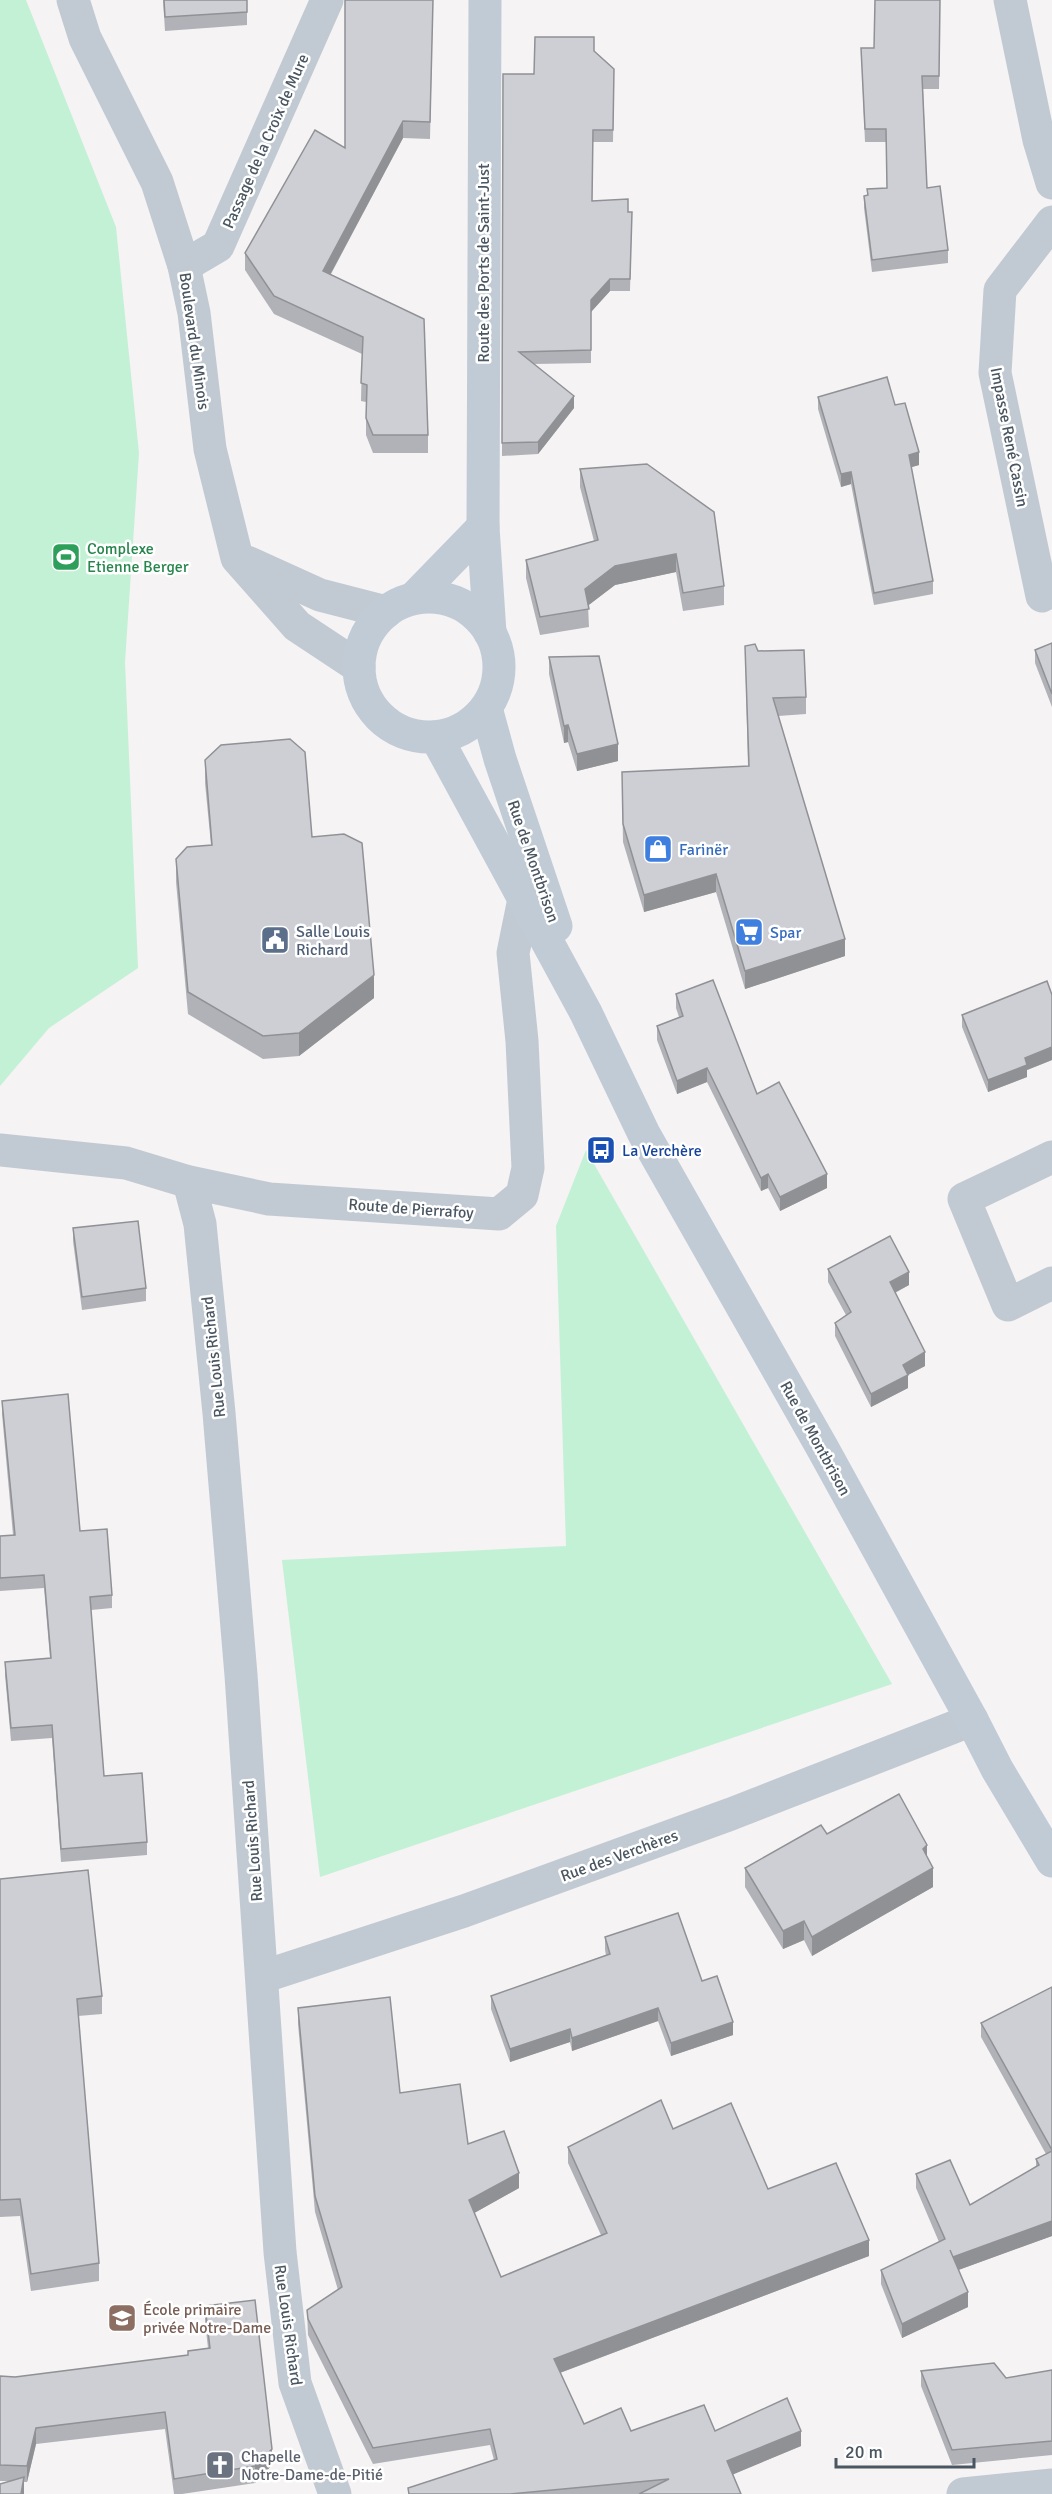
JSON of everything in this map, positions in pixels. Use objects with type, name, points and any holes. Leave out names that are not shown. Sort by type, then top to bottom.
[{"type":"main road","name":"Route des Ports de Saint-Just","points":[[485,0],[483,527],[490,633]]},
{"type":"main road","points":[[400,605],[436,598],[458,604],[477,615],[490,633],[498,651],[499,671],[496,691],[475,721],[461,730],[436,737],[404,733],[385,722],[371,707],[366,697],[362,688],[359,667],[362,646],[371,627],[400,605],[483,527]]},
{"type":"main road","name":"Rue de Montbrison","points":[[486,708],[500,759],[586,1013]]},
{"type":"main road","name":"Rue de Montbrison","points":[[436,737],[586,1013],[644,1134],[823,1449],[997,1769],[1052,1861]]},
{"type":"street","name":"Boulevard du Minois","points":[[73,0],[85,38],[157,182],[184,266],[194,313],[210,449],[237,558],[297,626],[359,667]]},
{"type":"street","name":"Passage de la Croix de Mure","points":[[184,266],[218,246],[327,0]]},
{"type":"street","points":[[1010,0],[1039,140],[1052,183]]},
{"type":"street","name":"Impasse René Cassin","points":[[1042,596],[995,373],[1000,290],[1052,222]]},
{"type":"street","points":[[237,558],[320,595],[400,605]]},
{"type":"street","name":"Route de Pierrafoy","points":[[0,1150],[126,1162],[189,1182],[269,1199],[499,1214],[522,1195],[528,1168],[522,1041],[513,953],[524,899]]},
{"type":"street","points":[[1052,1157],[964,1199],[1008,1305],[1052,1282]]},
{"type":"street","name":"Rue Louis Richard","points":[[189,1182],[200,1224],[219,1413],[241,1675],[280,2252],[295,2383],[336,2494]]},
{"type":"street","name":"Rue des Verchères","points":[[262,1977],[475,1907],[731,1814],[972,1720]]},
{"type":"street","points":[[963,2494],[1052,2485]]},
{"type":"green space","name":"Complexe Etienne Berger","points":[[0,0],[26,0],[116,227],[139,453],[125,662],[138,968],[49,1028],[0,1086]]},
{"type":"green space","points":[[586,1150],[892,1684],[320,1877],[282,1560],[566,1546],[556,1226]]},
{"type":"building","points":[[164,0],[247,0],[247,12],[165,17]]},
{"type":"building","points":[[345,0],[433,0],[430,122],[403,121],[323,271],[424,319],[428,435],[373,435],[366,418],[367,385],[361,383],[363,337],[274,296],[245,253],[315,130],[345,148]]},
{"type":"building","points":[[875,0],[940,0],[939,76],[922,76],[927,188],[940,186],[948,250],[872,260],[864,196],[868,195],[867,189],[887,188],[886,129],[865,129],[861,48],[874,48]]},
{"type":"building","points":[[535,37],[594,37],[594,51],[614,69],[613,130],[593,130],[592,201],[628,199],[628,212],[632,212],[630,279],[610,279],[591,300],[591,350],[519,352],[574,396],[538,442],[502,443],[503,74],[534,74]]},
{"type":"building","points":[[887,377],[895,405],[905,403],[919,452],[909,455],[933,581],[874,593],[851,472],[841,474],[818,397]]},
{"type":"building","points":[[647,464],[714,512],[724,586],[683,593],[676,554],[615,566],[585,589],[589,609],[540,617],[526,560],[598,540],[580,469]]},
{"type":"building","points":[[1052,643],[1052,694],[1035,650]]},
{"type":"building","points":[[755,644],[758,651],[804,650],[806,697],[773,698],[845,939],[745,971],[716,874],[644,895],[623,824],[622,772],[749,766],[745,646]]},
{"type":"building","points":[[599,656],[618,744],[577,754],[568,725],[564,726],[549,657]]},
{"type":"building","name":"Salle Louis Richard","points":[[290,739],[305,752],[312,837],[344,834],[362,843],[374,975],[299,1033],[263,1036],[188,992],[176,859],[187,847],[212,845],[205,760],[221,745]]},
{"type":"building","points":[[713,980],[757,1094],[779,1082],[827,1174],[780,1197],[768,1174],[761,1178],[707,1068],[677,1081],[657,1026],[683,1016],[676,994]]},
{"type":"building","points":[[1047,981],[1052,995],[1052,1047],[1025,1058],[1027,1065],[988,1080],[962,1015]]},
{"type":"building","points":[[138,1221],[146,1288],[82,1297],[73,1228]]},
{"type":"building","points":[[890,1236],[909,1272],[890,1282],[925,1352],[903,1365],[908,1375],[871,1394],[835,1323],[851,1312],[828,1269]]},
{"type":"building","points":[[68,1394],[80,1531],[107,1529],[112,1595],[90,1597],[104,1776],[142,1773],[147,1842],[61,1849],[52,1725],[11,1728],[5,1662],[51,1658],[44,1575],[0,1578],[0,1536],[15,1535],[2,1401]]},
{"type":"building","points":[[899,1794],[927,1845],[923,1849],[933,1868],[812,1937],[804,1921],[783,1931],[745,1868],[821,1825],[827,1834]]},
{"type":"building","points":[[88,1870],[102,1996],[77,1999],[99,2263],[31,2274],[20,2199],[0,2200],[0,1879]]},
{"type":"building","points":[[678,1913],[702,1981],[717,1976],[733,2022],[671,2043],[658,2008],[572,2038],[570,2029],[510,2049],[491,1996],[610,1954],[605,1937]]},
{"type":"building","points":[[1052,1987],[1052,2150],[981,2023]]},
{"type":"building","points":[[390,1997],[400,2093],[460,2084],[468,2144],[504,2131],[519,2173],[469,2200],[501,2277],[607,2233],[568,2147],[661,2100],[673,2129],[731,2103],[768,2189],[836,2163],[869,2240],[554,2359],[584,2424],[621,2408],[631,2431],[704,2405],[715,2431],[787,2398],[801,2431],[727,2461],[741,2494],[639,2494],[669,2479],[510,2494],[409,2494],[408,2488],[497,2459],[490,2429],[373,2448],[308,2319],[307,2310],[342,2287],[315,2196],[298,2008]]},
{"type":"building","points":[[1052,2151],[1052,2221],[953,2257],[968,2292],[902,2324],[881,2270],[945,2239],[916,2174],[950,2160],[970,2205],[1039,2165],[1036,2159]]},
{"type":"building","points":[[255,2300],[272,2449],[255,2466],[174,2479],[165,2412],[36,2428],[27,2466],[0,2465],[0,2376],[15,2377],[188,2355],[188,2351],[210,2348],[205,2306]]},
{"type":"building","points":[[994,2363],[1006,2378],[1052,2370],[1052,2441],[952,2450],[921,2371]]},
{"type":"building","points":[[24,2477],[21,2494],[0,2494],[0,2484]]},
{"type":"place","name":"Complexe Etienne Berger","points":[[66,557]]},
{"type":"place","name":"Farinër","points":[[658,849]]},
{"type":"place","name":"Spar","points":[[749,932]]},
{"type":"place","name":"Salle Louis Richard","points":[[275,940]]},
{"type":"place","name":"La Verchère","points":[[601,1150]]},
{"type":"place","name":"École primaire privée Notre-Dame","points":[[122,2318]]},
{"type":"place","name":"Chapelle Notre-Dame-de-Pitié","points":[[220,2465]]}]
